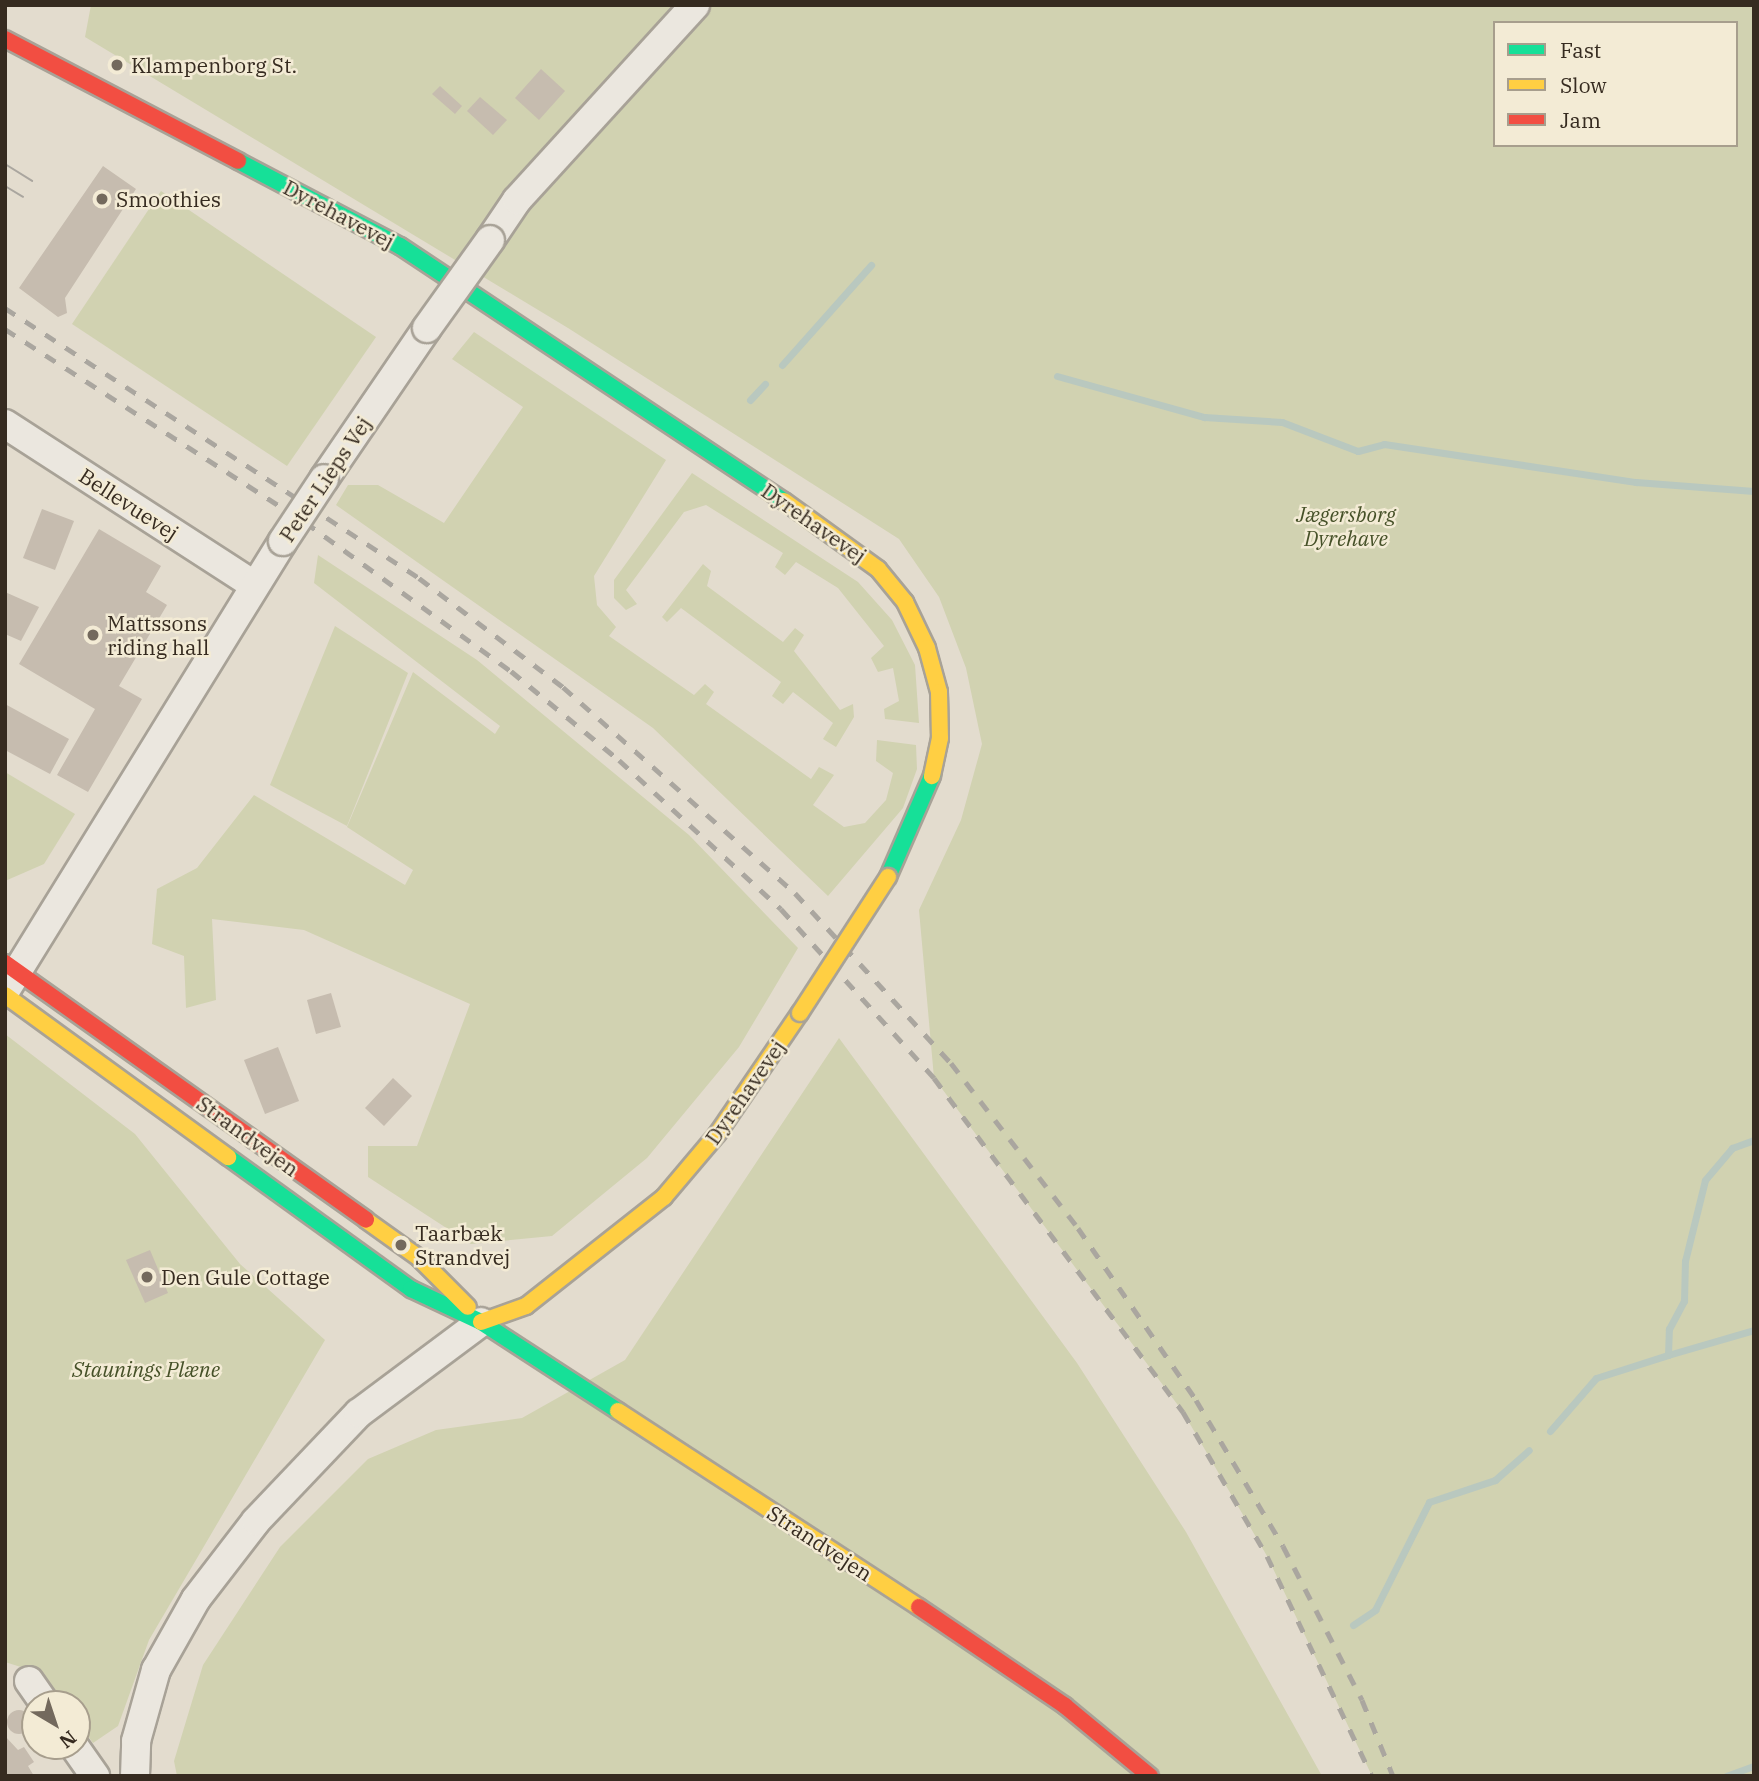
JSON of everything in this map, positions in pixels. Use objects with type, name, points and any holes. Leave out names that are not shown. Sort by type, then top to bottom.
[{"type":"main road","name":"Dyrehavevej","points":[[5,39],[400,246],[842,539],[878,569],[905,602],[927,648],[939,692],[940,738],[930,785],[888,877],[800,1013],[718,1133],[664,1197],[606,1248],[526,1306],[481,1322]]},
{"type":"main road","name":"Strandvejen","points":[[8,980],[411,1289],[481,1322],[1013,1670],[1150,1776]]},
{"type":"main road","name":"Strandvejen","points":[[8,980],[419,1258],[481,1322]]},
{"type":"street","name":"Peter Lieps Vej","points":[[8,980],[98,848],[252,584],[426,328],[517,200],[695,5]]},
{"type":"street","name":"Bellevuevej","points":[[5,424],[252,584]]},
{"type":"street","points":[[135,1776],[136,1741],[156,1670],[196,1599],[256,1521],[359,1413],[481,1322]]},
{"type":"street","points":[[29,1681],[35,1690]]},
{"type":"street","points":[[83,1760],[94,1776]]},
{"type":"green space","name":"Jægersborg Dyrehave","points":[[91,5],[1754,5],[1754,1776],[1372,1776],[1267,1556],[1183,1412],[934,1078],[919,910],[961,820],[982,744],[966,668],[939,597],[899,539],[568,328],[85,37]]},
{"type":"green space","points":[[161,191],[376,337],[287,466],[72,324]]},
{"type":"green space","points":[[474,332],[666,460],[594,576],[597,605],[616,627],[609,636],[694,695],[705,684],[714,692],[706,704],[811,779],[819,767],[834,775],[813,805],[844,827],[865,823],[886,800],[893,773],[876,761],[877,740],[916,745],[917,769],[903,808],[828,896],[653,728],[336,505],[348,485],[378,485],[444,523],[523,407],[452,359]]},
{"type":"green space","points":[[692,473],[858,582],[892,620],[915,665],[919,723],[885,719],[884,709],[899,701],[893,668],[878,672],[871,658],[884,646],[838,588],[796,562],[785,575],[775,567],[783,553],[706,505],[684,512],[626,590],[637,604],[626,610],[614,598],[614,580]]},
{"type":"green space","points":[[318,555],[477,660],[689,835],[798,948],[739,1047],[647,1158],[552,1236],[471,1244],[368,1177],[368,1146],[417,1146],[470,1004],[304,930],[212,919],[216,1000],[186,1008],[184,956],[152,944],[157,889],[197,868],[254,795],[405,885],[413,870],[347,827],[413,672],[495,734],[500,726],[314,583]]},
{"type":"green space","points":[[703,564],[711,571],[707,586],[783,642],[795,628],[804,635],[794,651],[840,710],[853,704],[854,717],[836,747],[823,739],[833,723],[793,692],[783,704],[772,696],[781,682],[681,608],[667,622],[662,617]]},
{"type":"green space","points":[[335,626],[408,673],[347,826],[270,785]]},
{"type":"green space","points":[[5,772],[75,814],[44,864],[5,881]]},
{"type":"green space","name":"Staunings Plæne","points":[[5,1034],[135,1134],[240,1264],[325,1340],[149,1640],[118,1726],[93,1743],[91,1690],[55,1690],[43,1674],[5,1662]]},
{"type":"green space","points":[[839,1038],[1077,1363],[1186,1532],[1322,1776],[177,1776],[174,1761],[203,1665],[280,1547],[368,1459],[436,1430],[522,1418],[625,1360]]},
{"type":"building","points":[[541,69],[565,91],[539,120],[515,98]]},
{"type":"building","points":[[440,86],[462,106],[455,114],[432,94]]},
{"type":"building","points":[[480,97],[507,120],[493,135],[467,111]]},
{"type":"building","points":[[103,166],[136,189],[65,298],[67,313],[58,317],[19,288]]},
{"type":"building","points":[[42,509],[74,521],[55,570],[23,558]]},
{"type":"building","name":"Mattssons riding hall","points":[[99,529],[161,566],[146,592],[167,605],[119,686],[142,699],[88,792],[57,775],[95,709],[19,664]]},
{"type":"building","points":[[5,592],[39,607],[21,641],[5,634]]},
{"type":"building","points":[[5,704],[69,739],[50,774],[5,750]]},
{"type":"building","points":[[331,993],[341,1027],[316,1034],[307,1000]]},
{"type":"building","points":[[278,1047],[299,1101],[265,1114],[244,1060]]},
{"type":"building","points":[[393,1078],[412,1096],[384,1126],[365,1108]]},
{"type":"building","name":"Den Gule Cottage","points":[[150,1250],[168,1293],[145,1303],[126,1260]]},
{"type":"building","points":[[19,1710],[19,1734],[11,1730],[7,1722],[11,1714]]},
{"type":"building","points":[[5,1736],[18,1750],[21,1748],[21,1760],[33,1760],[34,1762],[28,1766],[34,1776],[5,1776]]},
{"type":"waterway","points":[[782,365],[871,265]]},
{"type":"waterway","points":[[1057,376],[1204,417],[1282,422],[1358,451],[1384,444],[1636,482],[1754,491]]},
{"type":"waterway","points":[[750,400],[765,384]]},
{"type":"waterway","points":[[1550,1431],[1596,1378],[1668,1355],[1669,1329],[1684,1301],[1685,1261],[1705,1180],[1732,1148],[1754,1140]]},
{"type":"waterway","points":[[1668,1355],[1754,1330]]},
{"type":"waterway","points":[[1353,1625],[1375,1610],[1429,1502],[1495,1480],[1529,1450]]},
{"type":"waterway","points":[[1726,1776],[1754,1766]]},
{"type":"tram line","points":[[5,164],[32,181]]},
{"type":"tram line","points":[[5,186],[23,197]]},
{"type":"railway","points":[[5,308],[419,578],[563,687],[795,893],[951,1063],[1078,1228],[1196,1400],[1283,1546],[1362,1700],[1393,1776]]},
{"type":"railway","points":[[5,329],[305,522],[511,671],[619,760],[781,909],[934,1078],[1183,1412],[1267,1556],[1372,1776]]},
{"type":"traffic: fast","points":[[238,161],[400,246],[784,501]]},
{"type":"traffic: fast","points":[[888,877],[932,776]]},
{"type":"traffic: fast","points":[[228,1157],[411,1289],[481,1322],[618,1411]]},
{"type":"traffic: slow","points":[[784,501],[878,569],[905,602],[927,648],[939,692],[940,738],[932,776]]},
{"type":"traffic: slow","points":[[800,1013],[888,877]]},
{"type":"traffic: slow","points":[[5,995],[228,1157]]},
{"type":"traffic: slow","points":[[481,1322],[526,1306],[664,1197],[718,1133],[800,1013]]},
{"type":"traffic: slow","points":[[366,1220],[419,1258],[468,1307]]},
{"type":"traffic: slow","points":[[618,1411],[919,1607]]},
{"type":"traffic: jam","points":[[5,39],[238,161]]},
{"type":"traffic: jam","points":[[5,963],[366,1220]]},
{"type":"traffic: jam","points":[[919,1607],[1065,1706],[1150,1776]]},
{"type":"place","name":"Klampenborg St.","points":[[117,65]]},
{"type":"place","name":"Smoothies","points":[[102,199]]},
{"type":"place","name":"Mattssons riding hall","points":[[93,635]]},
{"type":"place","name":"Taarbæk Strandvej","points":[[401,1245]]},
{"type":"place","name":"Den Gule Cottage","points":[[147,1277]]}]
